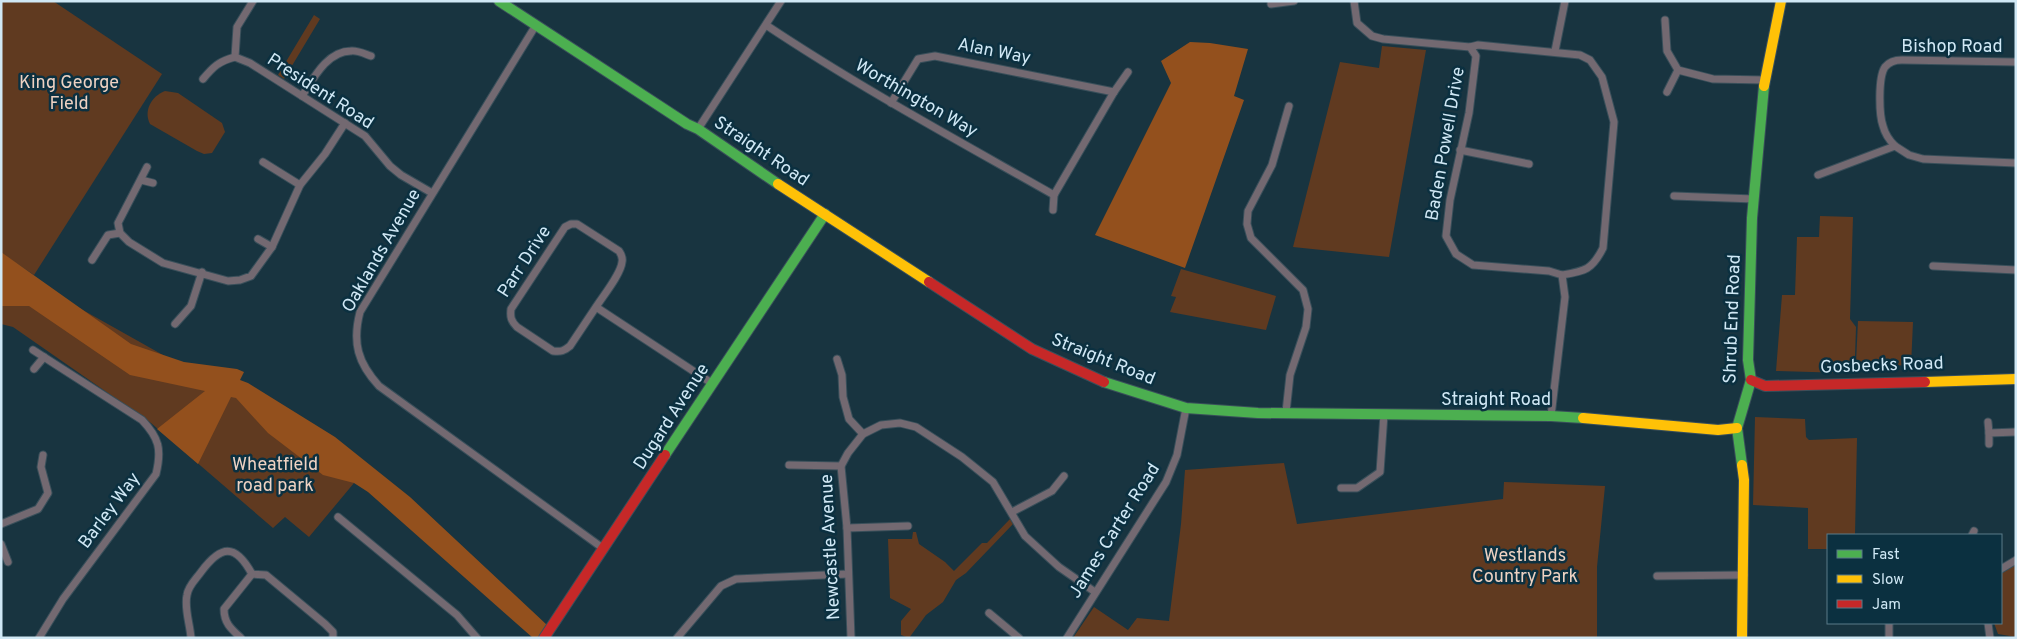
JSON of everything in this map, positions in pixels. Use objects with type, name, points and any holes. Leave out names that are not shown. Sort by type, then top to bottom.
[{"type":"street","name":"Straight Road","points":[[498,1],[687,124],[698,128],[825,214],[1032,349],[1072,369],[1114,386],[1186,408],[1258,413],[1551,416],[1718,430],[1737,428]]},
{"type":"street","points":[[698,128],[781,1]]},
{"type":"street","points":[[1271,4],[1294,1]]},
{"type":"street","name":"Baden Powell Drive","points":[[1354,1],[1357,23],[1372,36],[1383,39],[1470,47],[1476,56],[1469,113],[1450,200],[1446,236],[1456,254],[1473,265],[1549,271],[1562,275]]},
{"type":"street","points":[[1555,51],[1565,1]]},
{"type":"street","name":"Shrub End Road","points":[[1742,638],[1744,480],[1737,428],[1751,380],[1748,360],[1752,218],[1765,80],[1781,1]]},
{"type":"street","points":[[203,79],[214,65],[235,57],[237,27],[252,3]]},
{"type":"street","points":[[1665,20],[1667,51],[1678,70],[1713,79],[1765,80]]},
{"type":"street","name":"Oaklands Avenue","points":[[536,25],[360,312],[356,327],[356,343],[367,373],[378,386],[604,549]]},
{"type":"street","name":"Worthington Way","points":[[766,25],[890,103],[1054,194]]},
{"type":"street","points":[[1470,47],[1478,45],[1555,51],[1580,55],[1590,60],[1602,77],[1614,122],[1603,248],[1596,262],[1582,272],[1562,275],[1565,297],[1551,416]]},
{"type":"street","points":[[302,96],[319,69],[329,60],[351,50],[371,56]]},
{"type":"street","name":"Alan Way","points":[[890,103],[918,60],[935,56],[1114,92]]},
{"type":"street","name":"President Road","points":[[235,57],[250,63],[365,136],[390,166],[401,175],[432,193]]},
{"type":"street","name":"Bishop Road","points":[[1895,146],[1889,140],[1882,126],[1881,114],[1881,75],[1884,68],[1889,64],[1902,60],[2016,62]]},
{"type":"street","points":[[1667,92],[1678,70]]},
{"type":"street","points":[[1053,210],[1054,194],[1114,92],[1128,72]]},
{"type":"street","points":[[1286,412],[1290,375],[1306,327],[1308,309],[1303,290],[1250,238],[1247,224],[1248,211],[1272,165],[1289,106]]},
{"type":"street","points":[[148,167],[118,223],[120,233],[129,242],[163,263],[202,272],[228,281],[246,278],[251,276],[272,246],[300,185],[325,154],[345,124]]},
{"type":"street","points":[[1818,175],[1895,146],[1909,155],[1923,159],[2016,162]]},
{"type":"street","points":[[1460,150],[1529,164]]},
{"type":"street","points":[[263,162],[300,185]]},
{"type":"street","points":[[142,180],[153,183]]},
{"type":"street","points":[[1674,196],[1754,199]]},
{"type":"street","name":"Dugard Avenue","points":[[544,638],[825,214]]},
{"type":"street","name":"Parr Drive","points":[[571,224],[577,224],[619,251],[622,256],[619,270],[596,307],[570,346],[564,351],[559,352],[553,351],[517,326],[512,322],[510,316],[511,309],[565,227],[571,224]]},
{"type":"street","points":[[92,260],[108,235],[120,233]]},
{"type":"street","points":[[258,239],[272,246]]},
{"type":"street","points":[[1933,266],[2016,270]]},
{"type":"street","points":[[175,324],[191,306],[202,272]]},
{"type":"street","points":[[596,307],[713,384]]},
{"type":"street","name":"Barley Way","points":[[33,350],[142,420],[153,432],[160,452],[156,474],[63,600],[39,638]]},
{"type":"street","points":[[34,369],[44,357]]},
{"type":"street","points":[[838,360],[842,375],[842,397],[849,419],[862,434],[881,425],[900,423],[916,427],[962,457],[994,482],[1025,536],[1059,567],[1095,592]]},
{"type":"street","name":"Gosbecks Road","points":[[1751,380],[1765,386],[2016,379]]},
{"type":"street","name":"James Carter Road","points":[[1067,638],[1166,482],[1177,455],[1186,408]]},
{"type":"street","points":[[1341,488],[1357,488],[1380,472],[1384,414]]},
{"type":"street","points":[[1988,422],[1988,444]]},
{"type":"street","points":[[1988,432],[2016,432]]},
{"type":"street","name":"Newcastle Avenue","points":[[851,638],[847,528],[841,466],[862,434]]},
{"type":"street","points":[[1,524],[38,509],[48,493],[41,467],[43,455]]},
{"type":"street","points":[[789,465],[841,466]]},
{"type":"street","points":[[1012,512],[1052,491],[1064,476]]},
{"type":"street","points":[[338,517],[456,615],[477,638]]},
{"type":"street","points":[[847,528],[908,526]]},
{"type":"street","points":[[1,544],[8,562]]},
{"type":"street","points":[[190,638],[186,596],[189,587],[210,560],[218,552],[226,551],[238,555],[245,561],[252,574]]},
{"type":"street","points":[[2002,568],[2016,560]]},
{"type":"street","points":[[241,638],[230,628],[224,618],[224,609],[252,574]]},
{"type":"street","points":[[252,574],[266,575],[325,624],[333,632],[333,638]]},
{"type":"street","points":[[677,638],[721,586],[736,579],[848,574]]},
{"type":"street","points":[[1657,576],[1744,575]]},
{"type":"street","points":[[989,612],[1019,638]]},
{"type":"street","points":[[1889,624],[1889,638]]},
{"type":"street","points":[[1988,624],[1990,638]]},
{"type":"green space","name":"King George Field","points":[[1,1],[53,1],[162,74],[34,275],[1,253]]},
{"type":"green space","points":[[314,15],[320,19],[284,79],[278,75]]},
{"type":"green space","points":[[1382,46],[1426,50],[1389,257],[1293,247],[1340,62],[1379,68]]},
{"type":"green space","points":[[165,91],[178,93],[222,123],[225,132],[212,153],[204,154],[197,151],[150,124],[148,109],[150,104],[156,96]]},
{"type":"green space","points":[[1820,216],[1853,217],[1850,319],[1856,327],[1855,357],[1845,367],[1845,373],[1776,371],[1782,295],[1795,295],[1797,237],[1819,237]]},
{"type":"green space","name":"Wheatfield road park","points":[[1,264],[243,400],[354,483],[309,537],[285,517],[273,528],[151,423],[13,327],[1,324]]},
{"type":"green space","points":[[1181,269],[1276,296],[1266,330],[1170,312],[1176,297],[1171,296]]},
{"type":"green space","points":[[1858,321],[1913,322],[1911,366],[1856,363]]},
{"type":"green space","points":[[1755,417],[1805,419],[1806,437],[1809,440],[1857,438],[1855,534],[1827,534],[1827,549],[1808,549],[1808,508],[1753,505]]},
{"type":"green space","name":"Westlands Country Park","points":[[1284,463],[1297,524],[1503,499],[1504,482],[1605,486],[1597,567],[1597,638],[1073,638],[1094,607],[1128,630],[1137,618],[1169,621],[1181,524],[1185,470]]},
{"type":"green space","points":[[1010,519],[1013,524],[966,573],[956,580],[943,602],[926,615],[909,638],[901,635],[901,621],[911,609],[890,598],[888,539],[912,539],[913,532],[916,532],[919,544],[945,562],[954,571],[982,543],[987,543]]},
{"type":"green space","points":[[2013,564],[2016,564],[2016,637],[1998,634],[1994,624],[2002,624],[2002,573]]},
{"type":"shaded area","points":[[1190,42],[1248,49],[1234,96],[1244,100],[1185,268],[1095,235],[1171,83],[1161,61]]},
{"type":"shaded area","points":[[1,252],[131,344],[184,362],[237,369],[244,372],[240,380],[248,383],[335,437],[410,497],[547,625],[539,638],[533,638],[368,492],[354,483],[323,475],[268,433],[236,398],[231,397],[198,464],[157,429],[205,391],[130,375],[29,306],[1,306]]},
{"type":"traffic: fast","points":[[499,1],[687,124],[698,129],[778,184]]},
{"type":"traffic: fast","points":[[1742,465],[1737,428],[1751,380],[1748,360],[1752,218],[1764,86]]},
{"type":"traffic: fast","points":[[665,455],[825,214]]},
{"type":"traffic: fast","points":[[1104,382],[1186,408],[1258,413],[1551,416],[1583,418]]},
{"type":"traffic: slow","points":[[1764,86],[1781,1]]},
{"type":"traffic: slow","points":[[778,184],[929,282]]},
{"type":"traffic: slow","points":[[1925,382],[2016,379]]},
{"type":"traffic: slow","points":[[1583,418],[1718,430],[1737,428]]},
{"type":"traffic: slow","points":[[1742,465],[1744,480],[1742,638]]},
{"type":"traffic: jam","points":[[929,282],[1032,349],[1104,382]]},
{"type":"traffic: jam","points":[[1751,380],[1765,386],[1925,382]]},
{"type":"traffic: jam","points":[[544,638],[665,455]]}]
